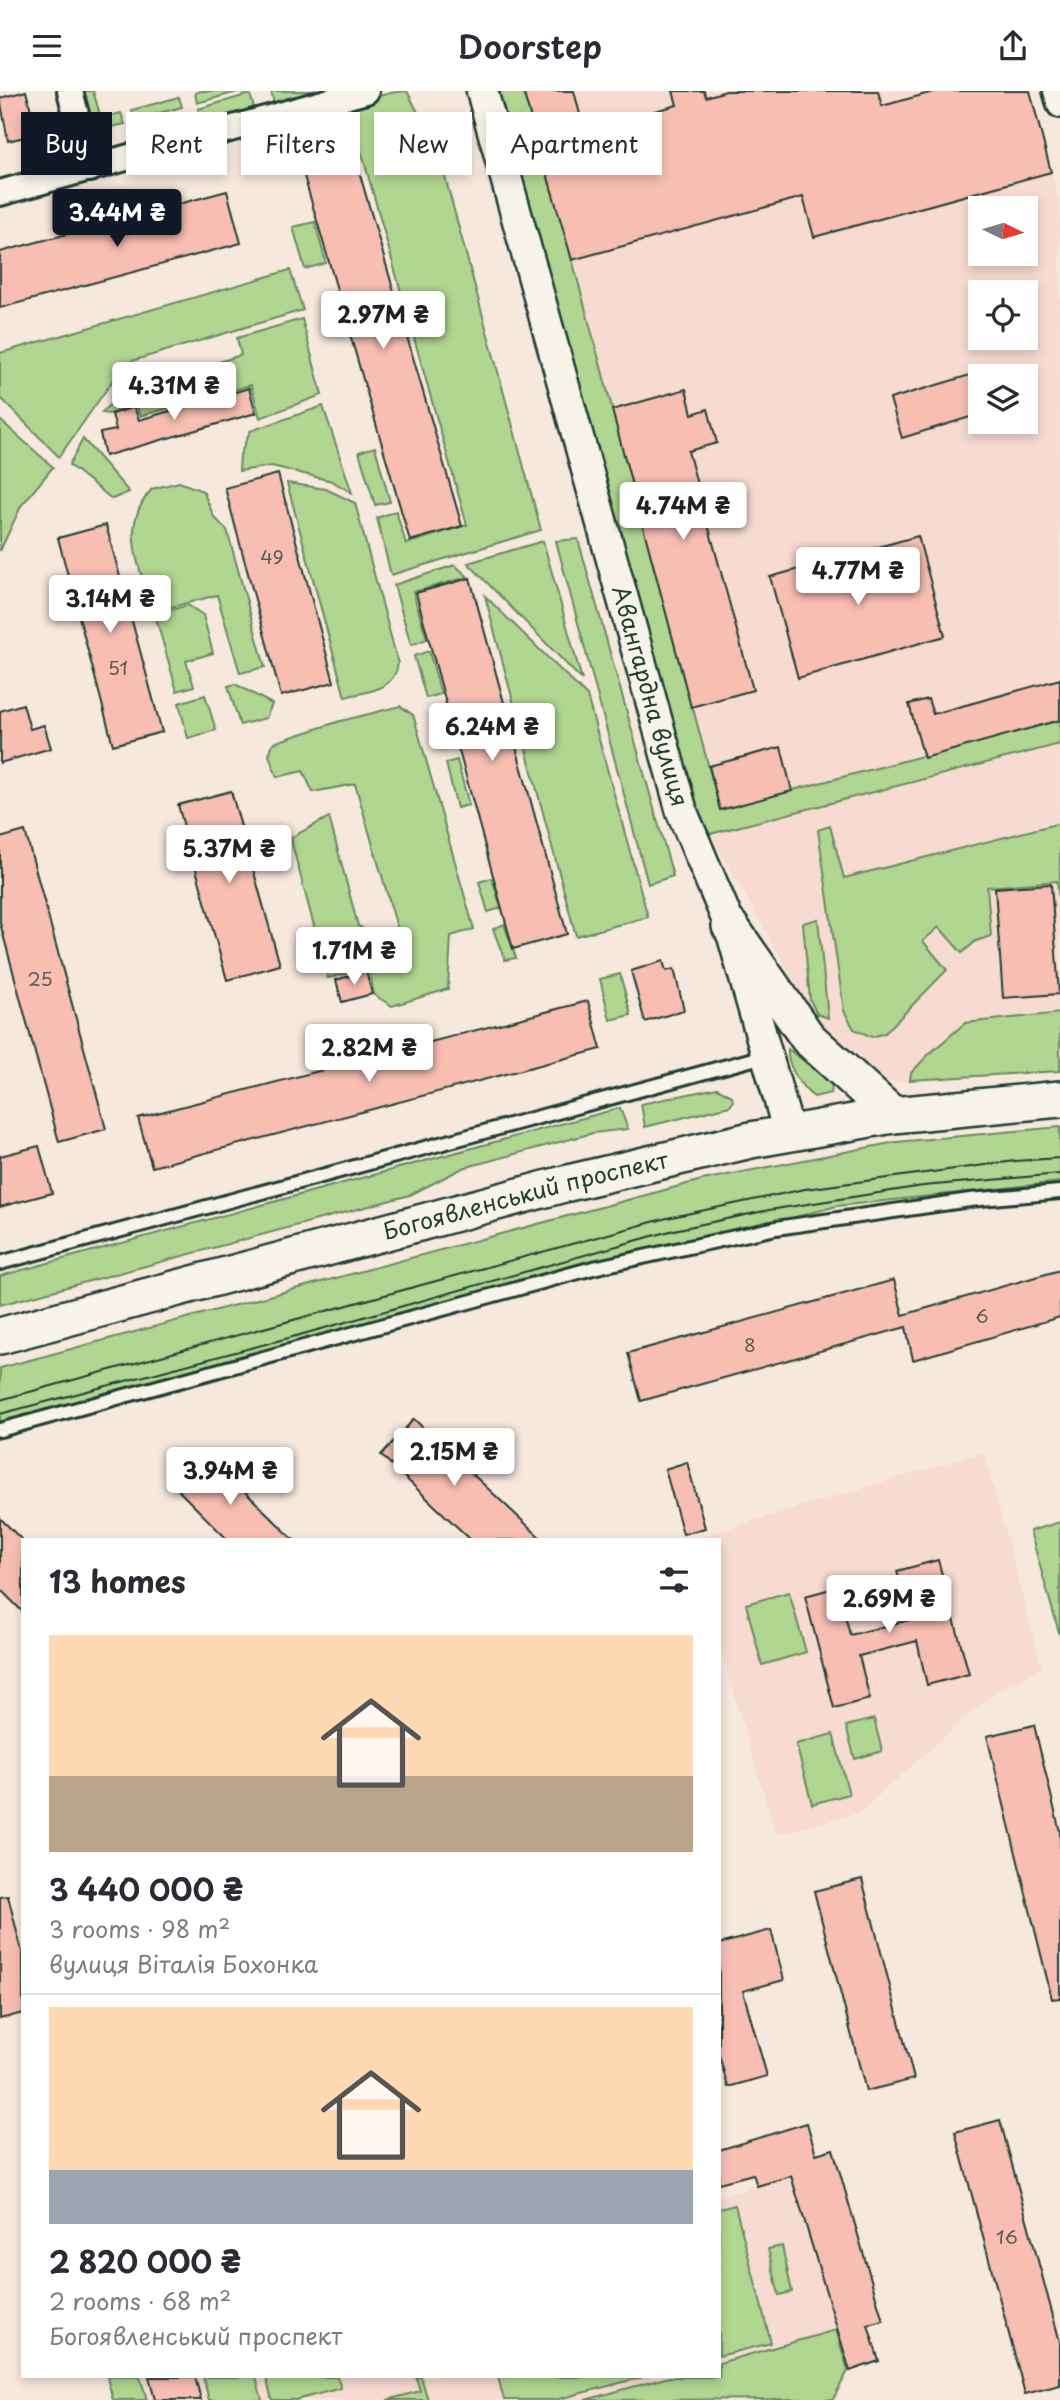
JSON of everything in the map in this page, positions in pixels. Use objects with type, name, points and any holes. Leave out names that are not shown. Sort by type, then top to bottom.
[{"type":"main road","points":[[730,926],[808,1038],[893,1115]]},
{"type":"main road","name":"Богоявленський проспект","points":[[0,1336],[564,1184],[789,1133],[893,1115],[1060,1099]]},
{"type":"street","points":[[71,91],[76,112]]},
{"type":"street","points":[[112,163],[366,91]]},
{"type":"street","name":"Авангардна вулиця","points":[[482,91],[682,812],[730,926],[789,1133]]},
{"type":"street","points":[[1056,91],[1060,105]]},
{"type":"street","points":[[0,193],[68,175]]},
{"type":"lane","points":[[0,1263],[768,1055]]},
{"type":"lane","points":[[0,1430],[606,1265],[776,1228],[970,1200],[1060,1192]]},
{"type":"shaded area","points":[[523,91],[1030,91],[1060,203],[1060,720],[720,810],[548,175],[662,175],[662,112],[529,112]]},
{"type":"shaded area","points":[[1060,744],[1060,1071],[912,1082],[887,1081],[857,1061],[818,1023],[710,834]]},
{"type":"shaded area","points":[[984,1452],[1042,1668],[991,1695],[859,1813],[776,1835],[721,1651],[721,1538],[696,1538]]},
{"type":"shaded area","points":[[791,2176],[850,2371],[835,2400],[112,2400],[105,2378],[721,2378],[721,2196]]},
{"type":"green space","points":[[77,91],[93,91],[99,112],[85,112]]},
{"type":"green space","points":[[241,91],[197,103],[195,93]]},
{"type":"green space","points":[[271,91],[319,91],[282,104],[274,103]]},
{"type":"green space","points":[[407,91],[418,112],[374,112],[374,175],[445,175],[541,530],[391,575],[377,518],[396,511],[406,544],[467,525],[360,147],[360,112],[335,112]]},
{"type":"green space","points":[[497,91],[523,91],[529,112],[503,112]]},
{"type":"green space","points":[[250,94],[254,108],[227,115],[227,112],[198,112],[198,109]]},
{"type":"green space","points":[[179,97],[182,107],[164,112],[132,110]]},
{"type":"green space","points":[[121,113],[125,124],[112,127],[112,115]]},
{"type":"green space","points":[[520,175],[548,175],[720,809],[1060,720],[1060,744],[710,834],[694,809]]},
{"type":"green space","points":[[315,222],[326,263],[305,269],[293,227]]},
{"type":"green space","points":[[290,270],[303,310],[125,363],[59,457],[0,397],[0,353]]},
{"type":"green space","points":[[302,319],[322,395],[260,418],[251,385],[140,416],[136,404],[110,414],[101,413],[123,392],[241,355],[237,338]]},
{"type":"green space","points":[[323,406],[352,493],[332,481],[272,466],[239,471],[240,455],[250,431]]},
{"type":"green space","points":[[0,420],[53,467],[21,506],[0,551]]},
{"type":"green space","points":[[83,439],[129,492],[112,499],[69,465]]},
{"type":"green space","points":[[375,447],[390,502],[375,505],[359,452]]},
{"type":"green space","points":[[179,482],[203,491],[214,517],[227,530],[265,667],[240,673],[217,595],[153,612],[135,549],[136,518],[152,489]]},
{"type":"green space","points":[[287,483],[326,489],[355,503],[398,663],[392,679],[379,688],[345,697]]},
{"type":"green space","points":[[578,539],[673,876],[648,884],[556,541]]},
{"type":"green space","points":[[543,541],[582,680],[468,563]]},
{"type":"green space","points":[[455,565],[468,577],[413,592],[427,639],[411,645],[394,585]]},
{"type":"green space","points":[[485,596],[587,696],[648,917],[576,936]]},
{"type":"green space","points":[[188,605],[203,615],[213,653],[186,661],[194,686],[177,691],[155,615]]},
{"type":"green space","points":[[429,651],[441,694],[426,698],[414,656]]},
{"type":"green space","points":[[235,684],[272,704],[266,718],[240,725],[228,686]]},
{"type":"green space","points":[[205,695],[216,730],[188,738],[179,703]]},
{"type":"green space","points":[[400,706],[413,715],[474,929],[451,936],[448,989],[392,1006],[374,995],[369,968],[328,978],[292,844],[292,837],[329,817],[358,926],[404,951],[355,784],[313,792],[303,771],[277,777],[269,755],[273,743],[337,722]]},
{"type":"green space","points":[[444,706],[456,746],[441,750],[430,710]]},
{"type":"green space","points":[[457,760],[469,805],[457,808],[446,763]]},
{"type":"green space","points":[[1060,823],[1060,911],[1057,881],[987,887],[991,936],[976,941],[962,953],[939,927],[923,941],[947,970],[885,1033],[872,1037],[854,1029],[844,1011],[818,830],[830,826],[844,878]]},
{"type":"green space","points":[[492,878],[501,908],[488,912],[479,882]]},
{"type":"green space","points":[[818,919],[828,1018],[817,1014],[810,1000],[803,923]]},
{"type":"green space","points":[[504,924],[516,958],[505,960],[493,929]]},
{"type":"green space","points":[[620,974],[631,1015],[610,1020],[600,979]]},
{"type":"green space","points":[[1060,1013],[1060,1071],[910,1080],[911,1073],[928,1055],[965,1023]]},
{"type":"green space","points":[[788,1049],[832,1083],[831,1093],[814,1097],[809,1093],[792,1068]]},
{"type":"green space","points":[[717,1088],[732,1096],[733,1102],[730,1106],[645,1127],[641,1104]]},
{"type":"green space","points":[[620,1108],[628,1129],[593,1133],[463,1168],[410,1195],[0,1305],[0,1276]]},
{"type":"green space","points":[[1060,1127],[1060,1182],[837,1206],[0,1428],[0,1368],[702,1180],[896,1142]]},
{"type":"green space","points":[[1060,1522],[1060,1636],[1030,1531]]},
{"type":"green space","points":[[789,1592],[806,1652],[762,1665],[746,1604]]},
{"type":"green space","points":[[874,1719],[882,1751],[855,1759],[846,1726]]},
{"type":"green space","points":[[833,1734],[849,1794],[812,1804],[796,1744]]},
{"type":"green space","points":[[735,2205],[771,2343],[721,2356],[721,2208]]},
{"type":"green space","points":[[782,2246],[792,2292],[779,2295],[768,2249]]},
{"type":"green space","points":[[836,2330],[848,2371],[833,2399],[585,2400],[665,2378],[721,2378],[721,2362]]},
{"type":"green space","points":[[107,2378],[140,2378],[147,2400],[113,2400]]},
{"type":"green space","points":[[203,2378],[256,2378],[262,2400],[209,2400]]},
{"type":"green space","points":[[266,2378],[337,2378],[341,2388],[296,2400],[272,2400]]},
{"type":"green space","points":[[416,2378],[421,2378],[428,2400],[387,2400],[420,2391]]},
{"type":"green space","points":[[498,2378],[639,2378],[555,2400],[504,2400]]},
{"type":"building","points":[[26,91],[31,112],[21,112],[21,138],[8,141],[0,98]]},
{"type":"building","points":[[523,91],[574,91],[579,112],[529,112]]},
{"type":"building","points":[[673,91],[704,91],[706,97],[726,91],[878,91],[882,106],[937,91],[1030,91],[1051,172],[814,237],[803,197],[572,260],[547,175],[662,175],[662,112],[651,112],[677,105]]},
{"type":"building","points":[[360,175],[462,526],[410,541],[304,176]]},
{"type":"building","points":[[227,191],[241,243],[0,308],[0,252]]},
{"type":"building","points":[[968,376],[968,418],[902,438],[890,399]]},
{"type":"building","points":[[249,388],[256,413],[105,456],[100,433],[116,430],[112,414],[134,407],[139,420]]},
{"type":"building","points":[[686,389],[692,414],[708,409],[717,443],[688,451],[753,690],[691,707],[612,410]]},
{"type":"building","points":[[278,474],[334,682],[281,696],[225,488]]},
{"type":"building","points":[[106,525],[162,732],[113,745],[58,538]]},
{"type":"building","points":[[918,536],[945,636],[798,678],[770,577]]},
{"type":"building","points":[[470,578],[567,934],[513,949],[416,593]]},
{"type":"building","points":[[1060,679],[1060,720],[924,758],[909,704],[928,699],[933,714]]},
{"type":"building","points":[[23,704],[30,729],[44,725],[51,748],[0,763],[0,711]]},
{"type":"building","points":[[781,747],[792,791],[720,810],[709,766]]},
{"type":"building","points":[[231,791],[280,965],[227,980],[178,805]]},
{"type":"building","points":[[25,831],[106,1129],[59,1142],[0,923],[0,838]]},
{"type":"building","points":[[1051,884],[1059,994],[1003,998],[995,888]]},
{"type":"building","points":[[663,961],[666,971],[674,969],[684,1010],[645,1022],[631,971]]},
{"type":"building","points":[[366,971],[372,994],[342,1002],[336,980]]},
{"type":"building","points":[[588,1001],[601,1049],[152,1167],[138,1118]]},
{"type":"building","points":[[39,1146],[52,1193],[0,1207],[0,1156]]},
{"type":"building","points":[[1060,1270],[1060,1317],[913,1360],[906,1327],[641,1401],[628,1353],[894,1280],[903,1315]]},
{"type":"building","points":[[414,1419],[541,1538],[469,1538],[381,1455]]},
{"type":"building","points":[[211,1458],[292,1538],[226,1538],[179,1491]]},
{"type":"building","points":[[687,1462],[705,1528],[683,1534],[665,1469]]},
{"type":"building","points":[[0,1518],[21,1539],[21,1610],[0,1589]]},
{"type":"building","points":[[938,1560],[969,1674],[927,1685],[917,1641],[859,1656],[870,1699],[834,1708],[805,1596],[838,1587],[850,1635],[909,1620],[897,1571]]},
{"type":"building","points":[[1034,1725],[1060,1832],[1060,1998],[1052,1999],[987,1736]]},
{"type":"building","points":[[862,1879],[914,2079],[866,2091],[814,1891]]},
{"type":"building","points":[[8,1896],[21,1948],[21,2014],[0,2019],[0,1897]]},
{"type":"building","points":[[771,1930],[784,1980],[743,1991],[767,2076],[728,2087],[721,2062],[721,1943]]},
{"type":"building","points":[[1000,2120],[1060,2342],[1060,2385],[1025,2394],[955,2132]]},
{"type":"building","points":[[807,2123],[816,2154],[833,2149],[883,2321],[868,2325],[879,2361],[850,2371],[791,2176],[757,2186],[753,2174],[721,2182],[721,2149]]},
{"type":"building","points":[[149,2378],[195,2378],[201,2400],[155,2400]]},
{"type":"tram line","points":[[0,1400],[667,1218],[805,1189],[1015,1161],[1060,1158]]},
{"type":"tram line","points":[[0,1414],[296,1336],[674,1230],[769,1210],[923,1186],[1060,1174]]}]
